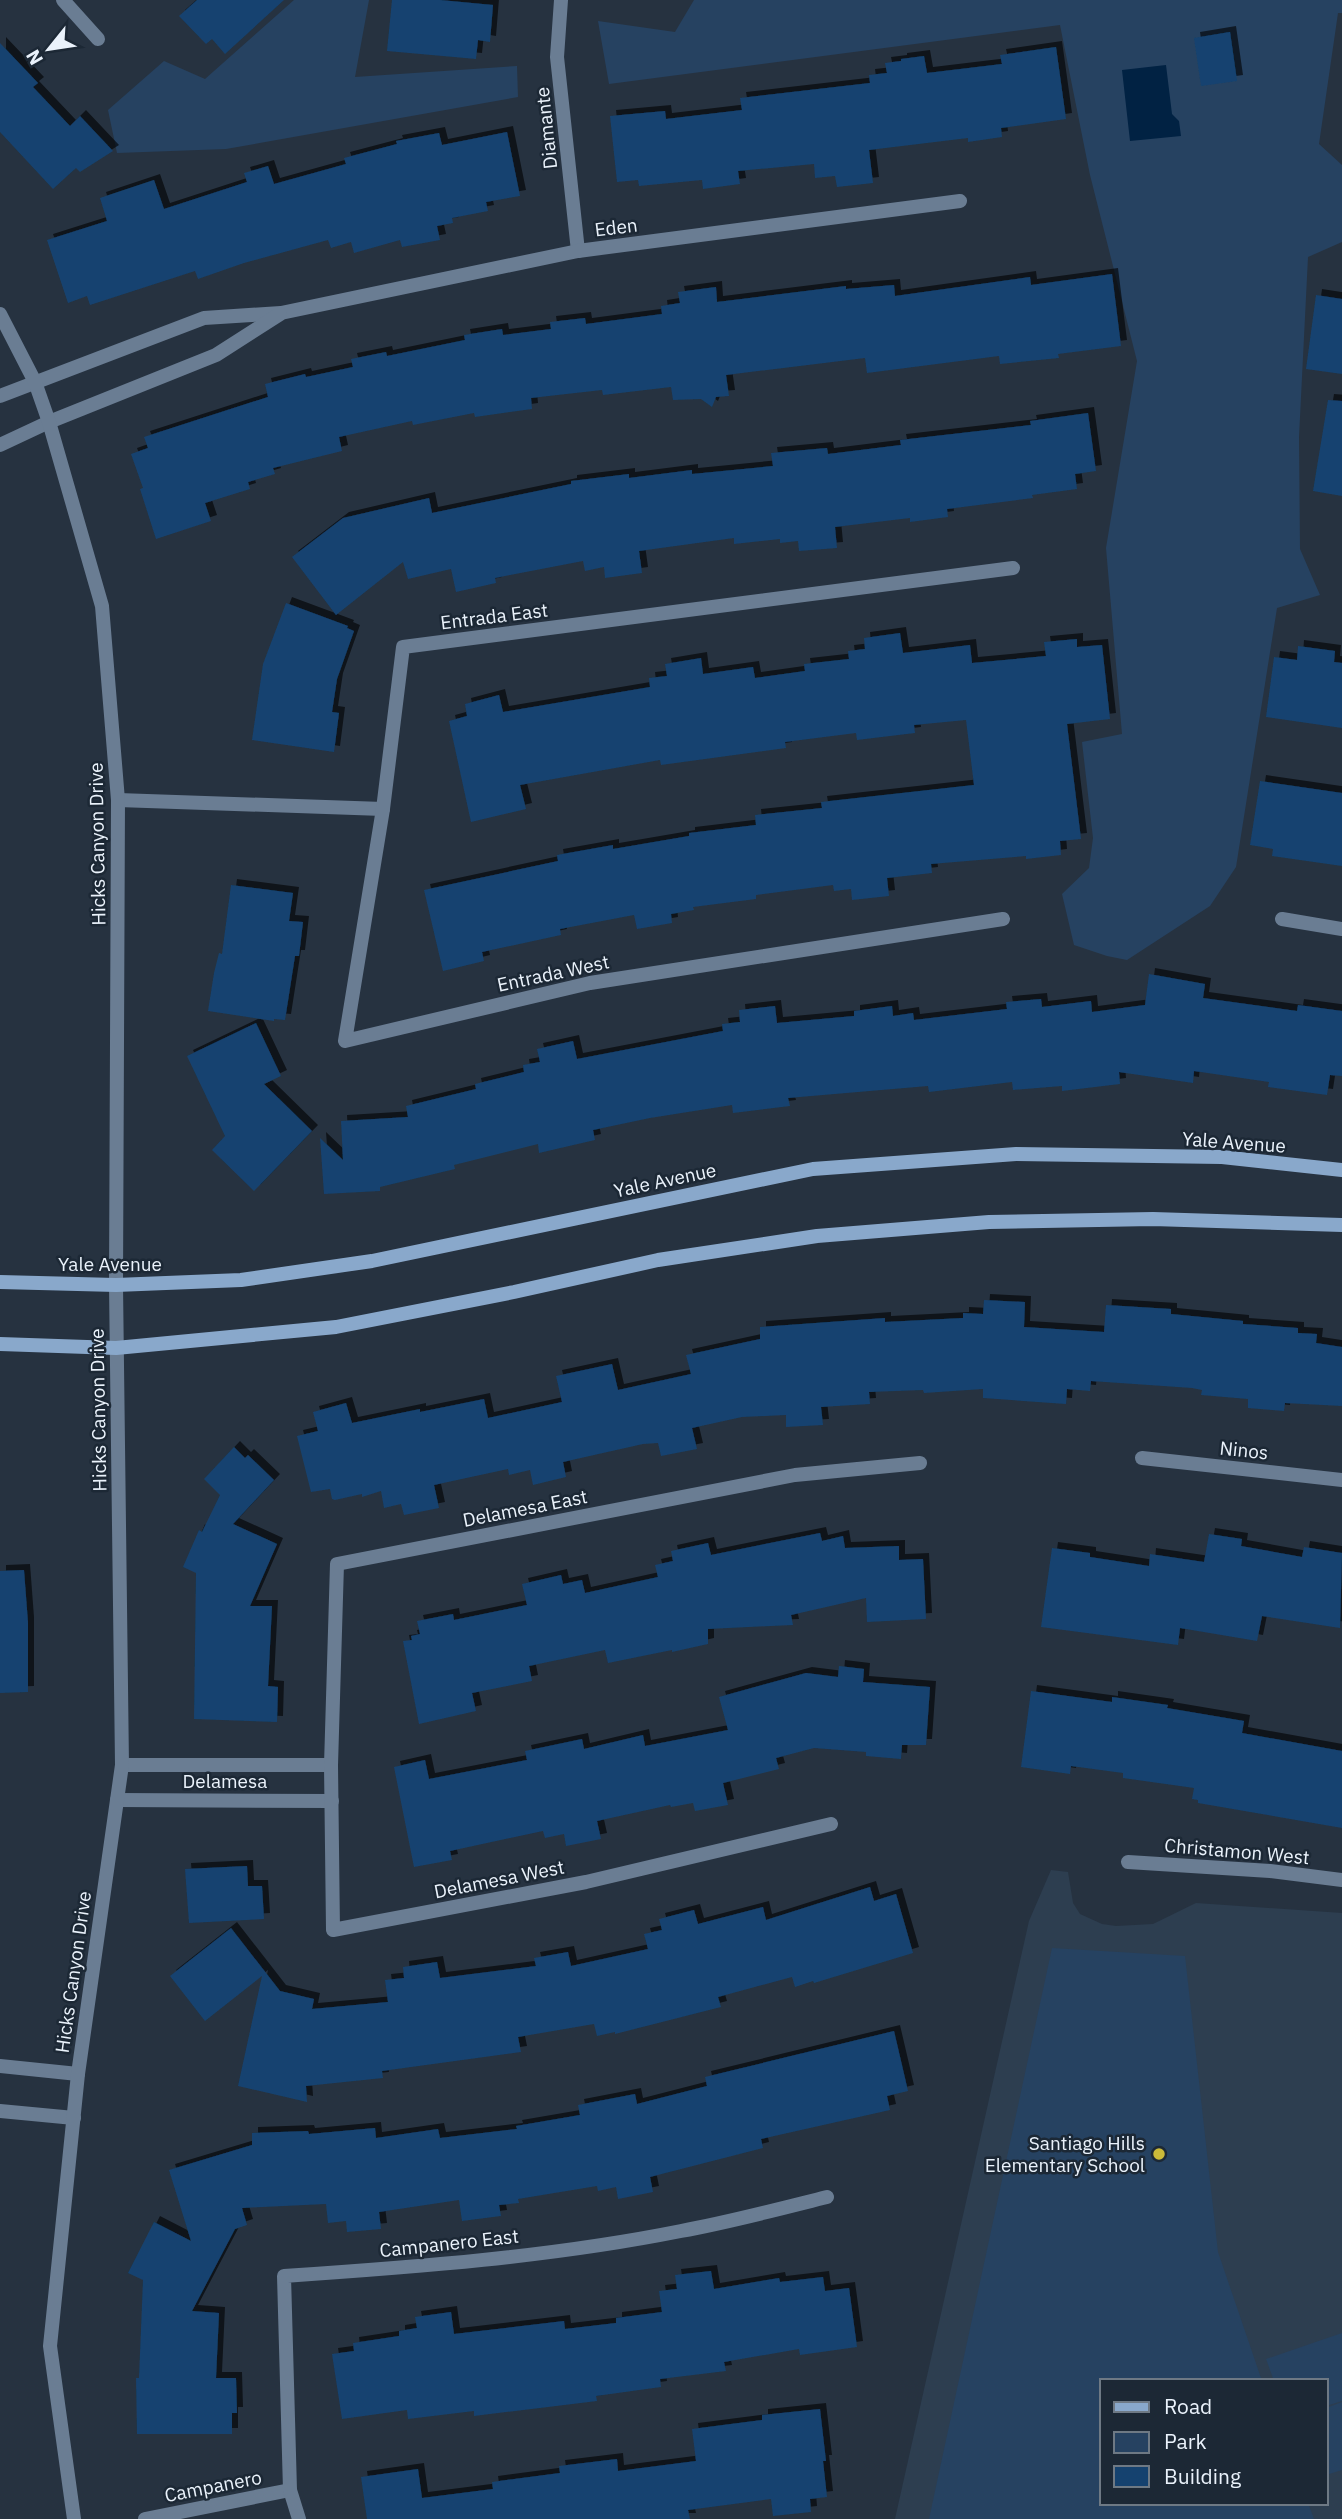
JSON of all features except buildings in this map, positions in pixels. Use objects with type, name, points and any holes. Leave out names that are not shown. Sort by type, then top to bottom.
[{"type":"main road","name":"Yale Avenue","points":[[0,1282],[116,1285],[241,1280],[372,1261],[813,1169],[1016,1154],[1222,1157],[1342,1170]]},
{"type":"main road","points":[[0,1344],[116,1349],[336,1327],[658,1260],[817,1236],[989,1222],[1153,1219],[1342,1225]]},
{"type":"street","points":[[63,0],[98,39]]},
{"type":"street","name":"Diamante","points":[[561,0],[557,57],[578,251]]},
{"type":"street","name":"Eden","points":[[0,396],[204,318],[281,313],[578,251],[960,201]]},
{"type":"street","name":"Eden","points":[[0,445],[216,355],[281,313]]},
{"type":"street","name":"Hicks Canyon Drive","points":[[0,314],[35,382],[50,422],[102,607],[118,800],[116,1349],[122,1765],[78,2074],[50,2346],[74,2519]]},
{"type":"street","name":"Entrada East","points":[[383,809],[403,648],[1013,568]]},
{"type":"street","points":[[118,800],[383,809]]},
{"type":"street","name":"Entrada West","points":[[383,809],[345,1041],[590,983],[1003,919]]},
{"type":"street","points":[[1282,919],[1342,929]]},
{"type":"street","name":"Ninos","points":[[1142,1458],[1342,1480]]},
{"type":"street","name":"Delamesa East","points":[[331,1765],[337,1564],[795,1475],[920,1463]]},
{"type":"street","name":"Delamesa","points":[[122,1765],[331,1765]]},
{"type":"street","name":"Delamesa West","points":[[331,1765],[334,1930],[586,1882],[831,1824]]},
{"type":"street","name":"Delamesa","points":[[117,1800],[332,1801]]},
{"type":"street","name":"Christamon West","points":[[1129,1862],[1270,1871],[1342,1880]]},
{"type":"street","points":[[0,2066],[78,2074]]},
{"type":"street","points":[[0,2111],[74,2118]]},
{"type":"street","name":"Campanero East","points":[[290,2490],[284,2276],[404,2268],[536,2254],[681,2231],[827,2197]]},
{"type":"street","points":[[290,2490],[299,2519]]},
{"type":"street","name":"Campanero","points":[[145,2519],[290,2490]]},
{"type":"shaded area","points":[[1166,65],[1172,114],[1179,121],[1181,136],[1130,141],[1122,70]]},
{"type":"shaded area","name":"Santiago Hills Elementary School","points":[[1051,1870],[1068,1872],[1073,1903],[1080,1914],[1102,1924],[1153,1924],[1196,1903],[1342,1913],[1342,2519],[895,2519],[1029,1921]]},
{"type":"green space","points":[[294,0],[369,0],[355,77],[517,66],[518,97],[226,149],[117,153],[108,110],[164,61],[205,79]]},
{"type":"green space","points":[[694,0],[1342,0],[1319,144],[1342,165],[1342,242],[1308,257],[1299,437],[1300,549],[1320,595],[1277,608],[1236,867],[1210,906],[1127,960],[1074,945],[1062,894],[1089,868],[1093,838],[1082,742],[1122,734],[1106,548],[1137,361],[1090,175],[1060,25],[609,84],[598,21],[675,32]]},
{"type":"green space","points":[[1052,1948],[1185,1956],[1218,2252],[1261,2379],[1100,2379],[1100,2505],[1309,2505],[1314,2519],[929,2519]]},
{"type":"green space","points":[[1342,2333],[1342,2401],[1328,2405],[1328,2379],[1273,2379],[1266,2359]]},
{"type":"green space","points":[[1342,2402],[1342,2470],[1328,2474],[1328,2407]]},
{"type":"place","name":"Santiago Hills Elementary School","points":[[1159,2154]]}]
